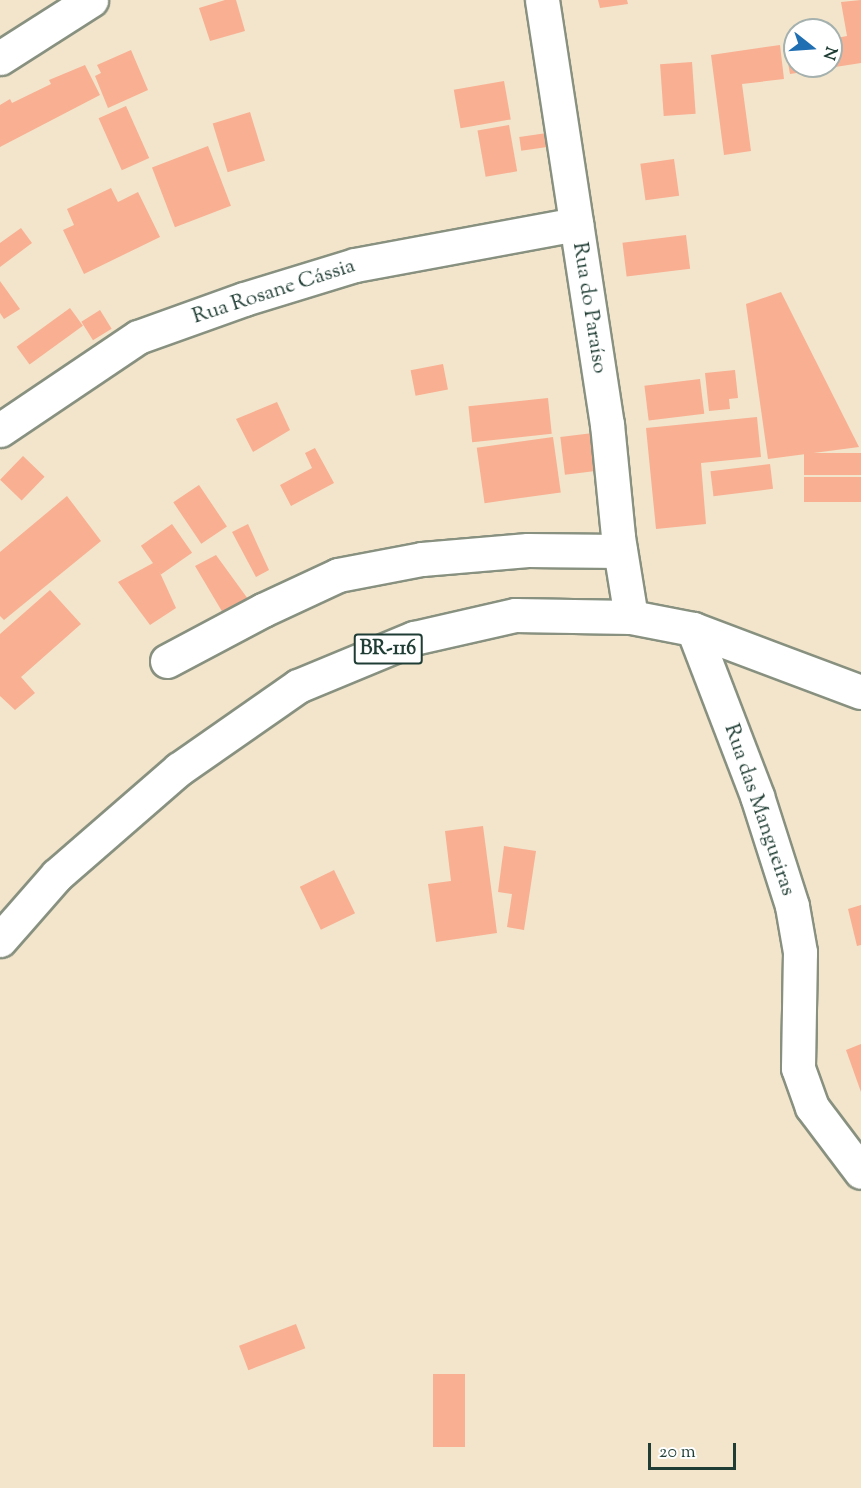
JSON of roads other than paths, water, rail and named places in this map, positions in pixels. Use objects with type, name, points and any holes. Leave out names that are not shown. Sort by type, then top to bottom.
[{"type":"main road","points":[[0,57],[91,0]]},
{"type":"main road","name":"Rua do Paraíso","points":[[542,0],[607,424],[620,551],[631,617]]},
{"type":"main road","name":"Rua Rosane Cássia","points":[[0,430],[138,337],[233,303],[355,265],[576,224]]},
{"type":"main road","points":[[167,661],[263,610],[338,575],[422,559],[528,550],[620,551]]},
{"type":"main road","name":"BR-116","points":[[0,940],[57,875],[179,769],[298,686],[414,638],[515,615],[631,617],[693,629],[861,692]]},
{"type":"main road","name":"Rua das Mangueiras","points":[[693,629],[757,796],[792,906],[800,952],[798,1068],[812,1107],[861,1172]]}]
